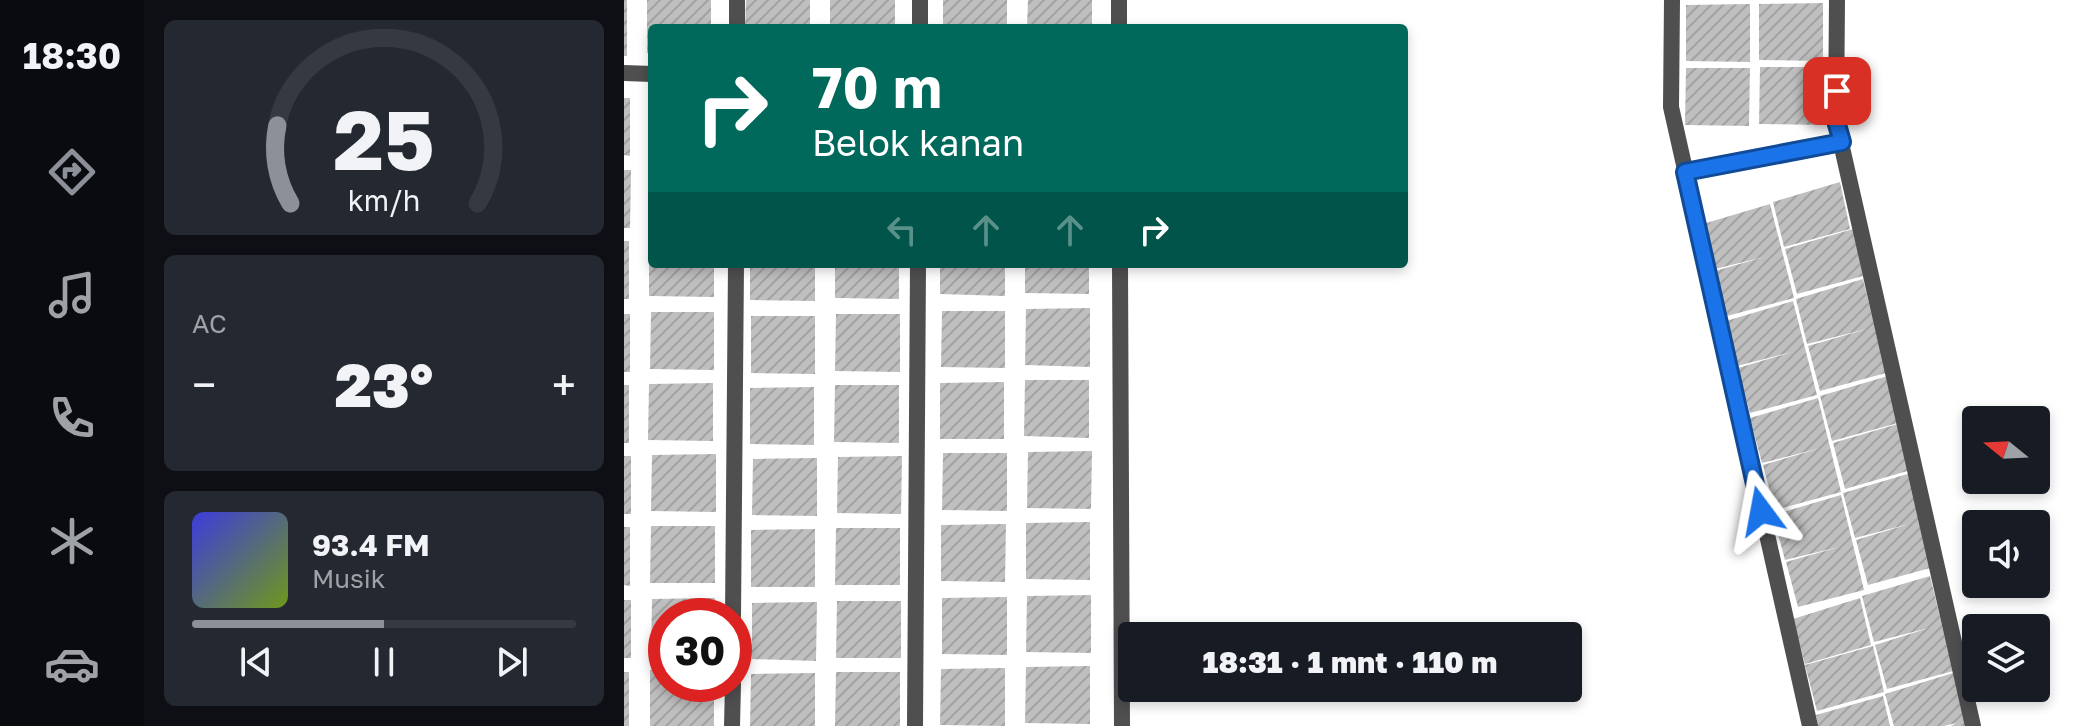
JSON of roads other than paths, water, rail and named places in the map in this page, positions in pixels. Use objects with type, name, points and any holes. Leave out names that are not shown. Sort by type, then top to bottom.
[{"type":"street","points":[[737,0],[737,24]]},
{"type":"street","points":[[920,0],[920,24]]},
{"type":"street","points":[[1119,0],[1119,24]]},
{"type":"street","points":[[1672,0],[1671,107],[1810,726]]},
{"type":"street","points":[[1837,0],[1836,121],[1973,726]]},
{"type":"street","points":[[624,73],[648,74]]},
{"type":"street","points":[[1685,172],[1842,142]]},
{"type":"street","points":[[733,598],[736,268]]},
{"type":"street","points":[[915,726],[918,268]]},
{"type":"street","points":[[1120,268],[1122,726]]},
{"type":"street","points":[[732,726],[733,702]]}]
